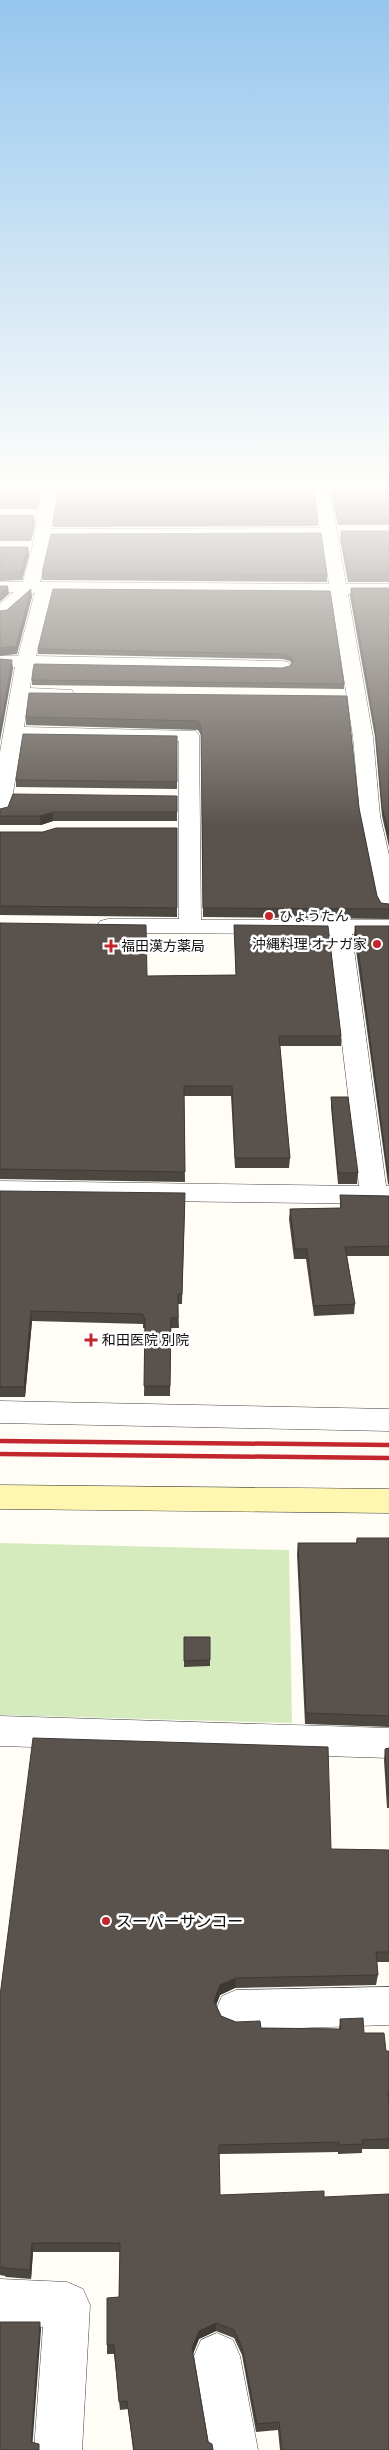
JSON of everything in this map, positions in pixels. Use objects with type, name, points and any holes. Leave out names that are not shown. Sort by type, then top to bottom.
[{"type":"street","points":[[0,613],[19,599]]},
{"type":"street","points":[[8,800],[13,733],[35,599]]},
{"type":"street","points":[[339,599],[357,697],[368,773],[370,816],[383,850],[389,905]]},
{"type":"street","points":[[0,660],[282,666]]},
{"type":"street","points":[[20,693],[79,694]]},
{"type":"street","points":[[337,697],[357,697]]},
{"type":"street","points":[[13,733],[189,735],[179,797],[180,829],[190,926]]},
{"type":"street","points":[[90,926],[389,927]]},
{"type":"street","points":[[0,1190],[382,1195],[340,927]]},
{"type":"street","points":[[0,1412],[389,1420]]},
{"type":"street","points":[[0,1497],[389,1501]]},
{"type":"street","points":[[0,1731],[389,1743]]},
{"type":"street","points":[[236,2010],[389,2006]]},
{"type":"street","points":[[0,2302],[67,2304],[58,2450]]},
{"type":"street","points":[[217,2356],[234,2450]]},
{"type":"green space","points":[[0,1543],[289,1550],[292,1723],[0,1715]]},
{"type":"building","points":[[19,599],[28,599],[16,646],[0,648],[0,611],[7,610]]},
{"type":"building","points":[[50,599],[331,599],[344,684],[32,680],[34,664],[282,668],[290,666],[293,661],[290,656],[282,654],[38,649]]},
{"type":"building","points":[[353,599],[389,599],[389,835],[382,807],[375,728]]},
{"type":"building","points":[[0,659],[12,660],[0,729]]},
{"type":"building","points":[[29,693],[347,696],[359,808],[377,896],[381,903],[389,904],[389,909],[203,908],[201,726],[198,721],[26,717]]},
{"type":"building","points":[[23,734],[177,736],[177,782],[16,780]]},
{"type":"building","points":[[13,794],[177,796],[177,812],[53,812],[40,816],[0,816],[0,809],[8,807]]},
{"type":"building","points":[[56,828],[177,828],[177,908],[0,906],[0,832],[43,832]]},
{"type":"building","points":[[0,923],[146,925],[147,976],[236,975],[234,925],[328,926],[341,1036],[279,1036],[290,1158],[235,1158],[232,1086],[184,1086],[185,1172],[0,1169]]},
{"type":"building","points":[[355,926],[389,926],[389,1175],[388,1174]]},
{"type":"building","points":[[331,1097],[348,1097],[358,1173],[338,1173]]},
{"type":"building","points":[[0,1191],[185,1193],[182,1294],[178,1294],[178,1318],[171,1318],[170,1386],[144,1386],[145,1318],[143,1318],[143,1314],[31,1311],[24,1387],[0,1387]]},
{"type":"building","points":[[340,1195],[389,1196],[389,1246],[345,1247],[355,1304],[314,1306],[307,1249],[295,1249],[290,1209],[341,1208]]},
{"type":"building","points":[[357,1538],[389,1538],[389,1716],[306,1713],[298,1543],[357,1543]]},
{"type":"building","points":[[184,1637],[210,1637],[210,1660],[184,1661]]},
{"type":"building","points":[[33,1738],[328,1747],[331,1849],[389,1850],[389,1952],[376,1952],[378,1975],[236,1978],[220,1985],[214,2001],[221,2016],[236,2022],[260,2021],[261,2028],[341,2029],[340,2019],[363,2018],[364,2033],[384,2033],[386,2051],[389,2051],[389,2139],[362,2140],[363,2144],[339,2145],[339,2142],[219,2145],[220,2195],[324,2191],[324,2197],[389,2194],[389,2450],[282,2450],[279,2422],[257,2424],[242,2347],[234,2330],[216,2323],[199,2331],[192,2348],[208,2442],[212,2444],[213,2450],[134,2450],[127,2401],[119,2402],[114,2345],[107,2345],[107,2298],[119,2297],[120,2243],[32,2243],[30,2270],[0,2267],[0,1996]]},
{"type":"building","points":[[389,1748],[389,1798],[388,1798],[385,1749]]},
{"type":"building","points":[[0,2322],[40,2322],[31,2442],[39,2444],[39,2450],[0,2450]]},
{"type":"railway","points":[[0,1441],[389,1445]]},
{"type":"railway","points":[[0,1454],[389,1458]]},
{"type":"place","name":"ひょうたん","points":[[269,916]]},
{"type":"place","name":"沖縄料理 オナガ家","points":[[377,944]]},
{"type":"place","name":"福田漢方薬局","points":[[111,946]]},
{"type":"place","name":"和田医院 別院","points":[[91,1340]]},
{"type":"place","name":"スーパーサンコー","points":[[106,1921]]}]
